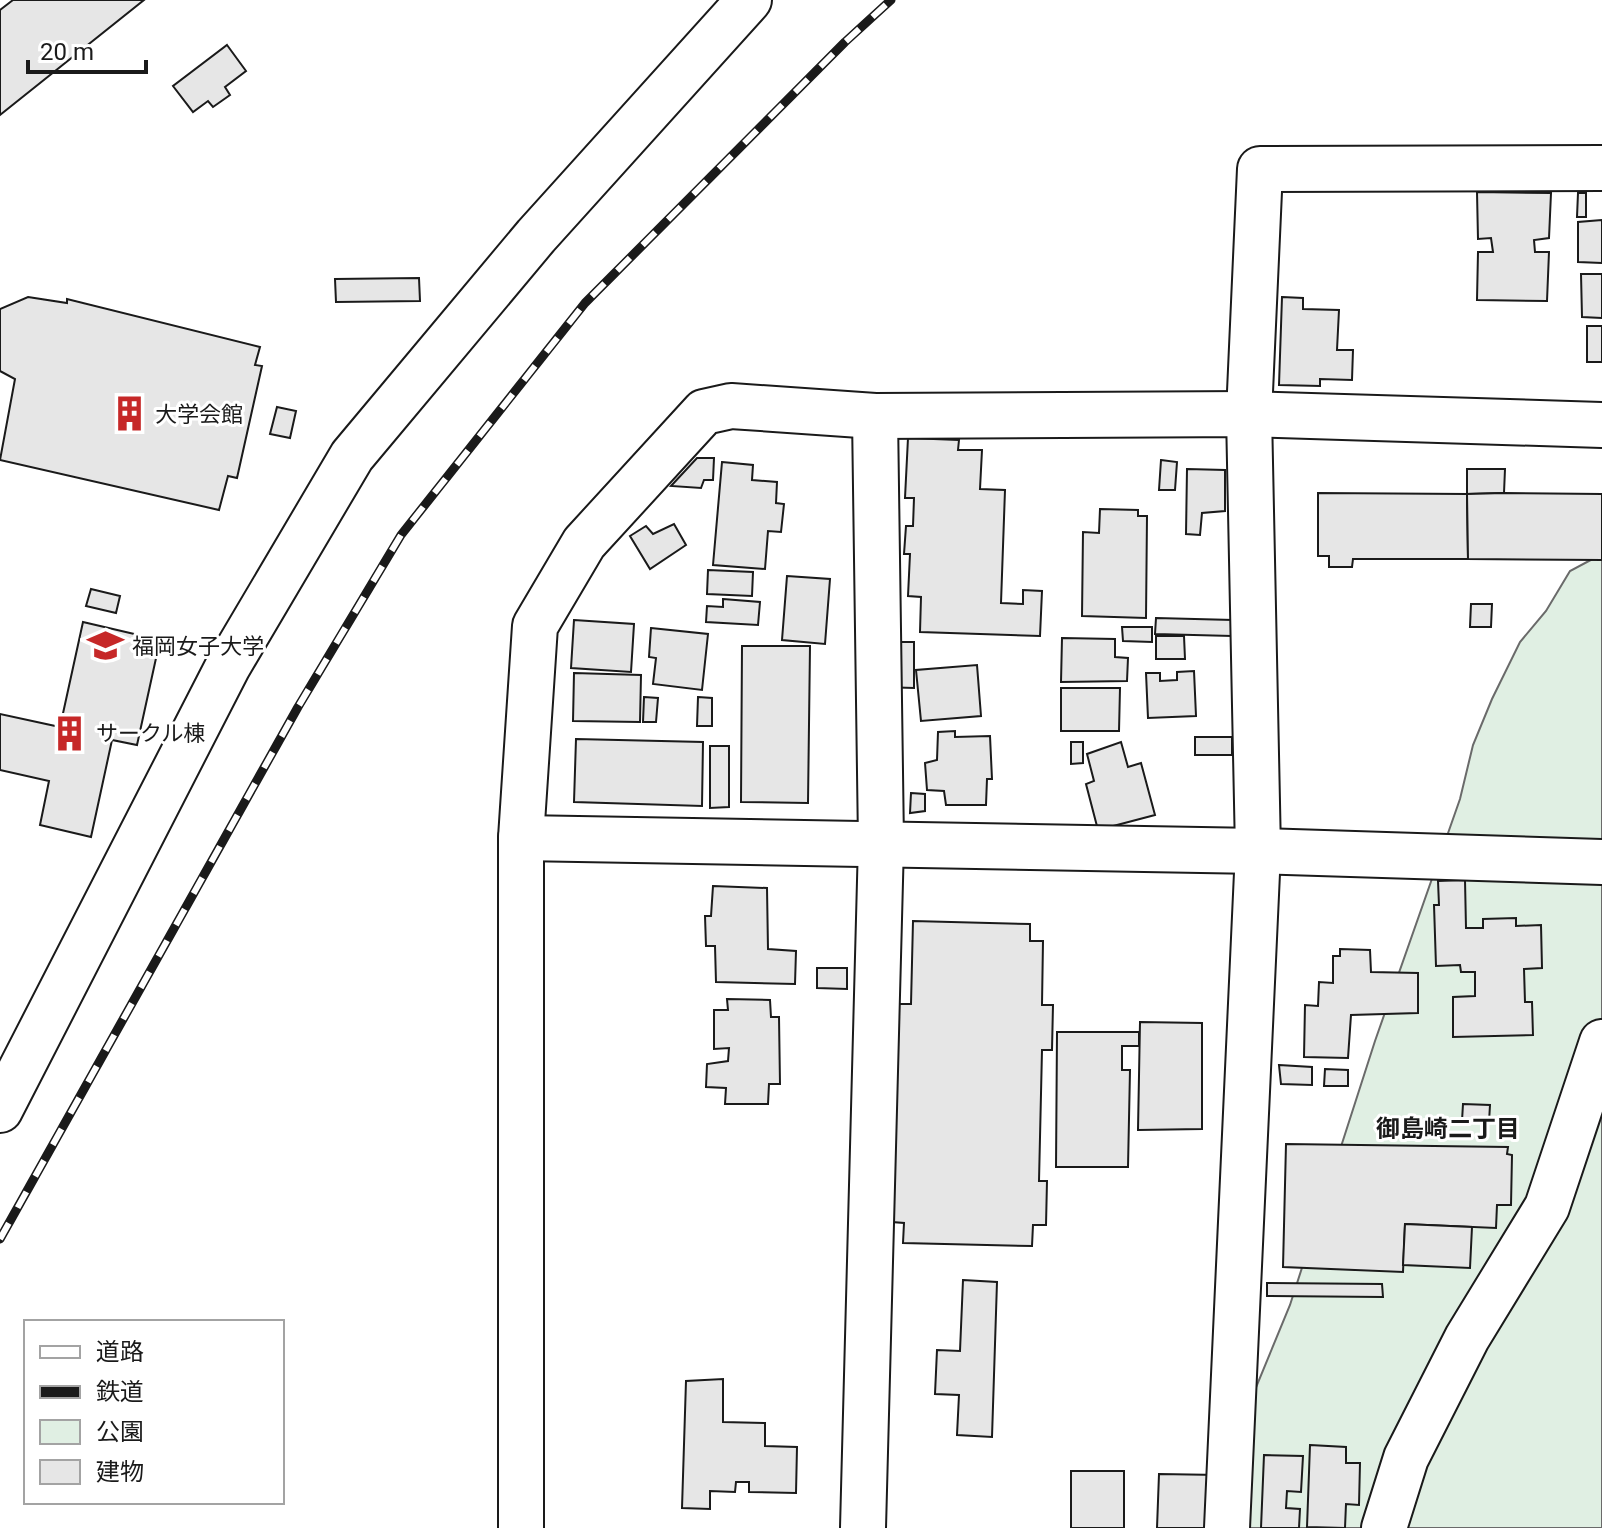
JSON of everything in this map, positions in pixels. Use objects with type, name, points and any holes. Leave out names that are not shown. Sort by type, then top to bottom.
[{"type":"street","points":[[0,1110],[228,666],[352,456],[536,236],[749,0]]},
{"type":"street","points":[[1227,1528],[1258,851],[1249,414],[1260,169],[1602,168]]},
{"type":"street","points":[[521,1528],[521,838],[535,626],[584,543],[704,412],[731,406],[875,416],[1249,414],[1602,425]]},
{"type":"street","points":[[863,1528],[881,843],[875,416]]},
{"type":"street","points":[[521,838],[1258,851],[1602,862]]},
{"type":"street","points":[[1384,1528],[1406,1458],[1467,1338],[1547,1207],[1602,1042]]},
{"type":"green space","points":[[1602,554],[1602,1528],[1198,1528],[1290,1305],[1375,1041],[1460,799],[1473,745],[1492,699],[1520,642],[1546,611],[1570,571]]},
{"type":"building","points":[[13,0],[144,0],[0,115],[0,10]]},
{"type":"building","points":[[227,45],[246,71],[225,87],[230,95],[213,107],[208,101],[193,112],[173,86]]},
{"type":"building","points":[[1477,192],[1551,193],[1549,238],[1534,240],[1535,252],[1549,252],[1547,301],[1477,300],[1478,252],[1493,252],[1491,238],[1478,239]]},
{"type":"building","points":[[1578,193],[1586,193],[1586,217],[1577,217]]},
{"type":"building","points":[[1602,220],[1602,263],[1578,262],[1578,222]]},
{"type":"building","points":[[1581,274],[1602,274],[1602,318],[1582,317]]},
{"type":"building","points":[[419,278],[420,301],[336,302],[335,279]]},
{"type":"building","name":"大学会館","points":[[28,297],[67,303],[67,299],[260,347],[255,365],[262,366],[237,478],[228,476],[219,510],[0,460],[15,379],[0,371],[0,309]]},
{"type":"building","points":[[1282,297],[1303,298],[1303,309],[1339,310],[1337,350],[1353,350],[1352,380],[1320,379],[1320,386],[1279,385]]},
{"type":"building","points":[[1587,326],[1602,326],[1602,362],[1587,362]]},
{"type":"building","points":[[277,407],[296,411],[290,438],[270,434]]},
{"type":"building","points":[[908,438],[959,440],[958,450],[982,450],[980,489],[1005,490],[1001,603],[1023,604],[1023,590],[1042,591],[1040,636],[920,632],[921,597],[908,596],[910,554],[904,554],[906,526],[913,526],[914,498],[905,498]]},
{"type":"building","points":[[697,458],[714,458],[713,480],[704,480],[701,488],[671,486]]},
{"type":"building","points":[[1161,460],[1177,462],[1175,490],[1159,490]]},
{"type":"building","points":[[722,462],[753,465],[752,480],[777,482],[776,503],[784,504],[781,532],[768,531],[765,569],[713,565]]},
{"type":"building","points":[[1187,469],[1225,470],[1225,511],[1202,513],[1200,535],[1186,534]]},
{"type":"building","points":[[1467,469],[1505,469],[1504,493],[1467,494]]},
{"type":"building","points":[[1318,493],[1467,494],[1468,559],[1353,559],[1352,567],[1329,567],[1329,556],[1318,556]]},
{"type":"building","points":[[1467,494],[1602,494],[1602,560],[1468,559]]},
{"type":"building","points":[[1100,509],[1138,510],[1138,516],[1147,516],[1146,618],[1082,616],[1083,532],[1099,533]]},
{"type":"building","points":[[674,524],[686,545],[650,569],[630,536],[646,526],[653,534]]},
{"type":"building","points":[[708,570],[753,572],[752,596],[707,594]]},
{"type":"building","points":[[787,576],[830,579],[825,644],[782,640]]},
{"type":"building","points":[[91,589],[120,596],[116,613],[86,606]]},
{"type":"building","points":[[723,599],[760,602],[758,625],[706,622],[707,606],[723,607]]},
{"type":"building","points":[[1471,604],[1492,604],[1491,627],[1470,627]]},
{"type":"building","points":[[1156,618],[1233,620],[1232,636],[1155,634]]},
{"type":"building","points":[[574,620],[634,624],[631,672],[571,668]]},
{"type":"building","name":"サークル棟","points":[[83,622],[160,640],[137,745],[112,740],[91,837],[40,825],[49,781],[0,770],[0,714],[60,727]]},
{"type":"building","points":[[1122,627],[1152,627],[1152,642],[1123,641]]},
{"type":"building","points":[[651,628],[708,634],[702,690],[653,684],[656,658],[649,657]]},
{"type":"building","points":[[1156,636],[1184,636],[1185,659],[1156,659]]},
{"type":"building","points":[[1062,638],[1115,639],[1115,657],[1128,658],[1127,681],[1061,682]]},
{"type":"building","points":[[881,642],[914,642],[914,688],[881,687]]},
{"type":"building","points":[[742,646],[810,646],[808,803],[741,802]]},
{"type":"building","points":[[977,665],[981,716],[921,721],[916,670]]},
{"type":"building","points":[[1194,671],[1196,716],[1148,718],[1146,673],[1160,673],[1160,681],[1177,680],[1177,672]]},
{"type":"building","points":[[574,673],[641,675],[640,722],[573,721]]},
{"type":"building","points":[[1061,688],[1120,688],[1119,731],[1061,731]]},
{"type":"building","points":[[644,697],[658,698],[656,722],[643,722]]},
{"type":"building","points":[[698,697],[712,698],[712,726],[697,726]]},
{"type":"building","points":[[955,731],[955,737],[990,736],[992,779],[987,779],[986,805],[946,805],[944,791],[927,790],[925,763],[937,760],[938,732]]},
{"type":"building","points":[[1195,737],[1232,737],[1232,755],[1195,755]]},
{"type":"building","points":[[576,739],[703,742],[702,806],[574,802]]},
{"type":"building","points":[[1071,742],[1083,742],[1083,763],[1071,764]]},
{"type":"building","points":[[1121,742],[1128,767],[1141,763],[1155,815],[1098,830],[1086,784],[1094,781],[1087,754]]},
{"type":"building","points":[[710,746],[729,746],[729,807],[710,808]]},
{"type":"building","points":[[911,793],[925,794],[925,811],[910,813]]},
{"type":"building","points":[[1465,880],[1466,928],[1483,928],[1483,919],[1516,918],[1516,926],[1541,925],[1542,968],[1524,969],[1525,1002],[1532,1002],[1533,1035],[1453,1037],[1453,997],[1475,996],[1475,972],[1461,972],[1460,965],[1436,966],[1434,905],[1439,905],[1438,881]]},
{"type":"building","points":[[713,886],[767,888],[768,949],[796,951],[795,984],[716,982],[715,946],[706,946],[705,916],[711,916]]},
{"type":"building","points":[[913,921],[1030,924],[1030,941],[1043,941],[1042,1005],[1053,1005],[1052,1050],[1042,1050],[1039,1181],[1047,1181],[1046,1225],[1033,1225],[1032,1246],[903,1243],[904,1223],[892,1222],[897,1004],[911,1004]]},
{"type":"building","points":[[1340,949],[1370,950],[1371,972],[1418,973],[1418,1013],[1351,1015],[1348,1058],[1304,1057],[1305,1005],[1318,1006],[1319,982],[1333,983],[1333,956],[1340,956]]},
{"type":"building","points":[[817,968],[847,968],[847,989],[817,988]]},
{"type":"building","points":[[727,999],[770,1000],[771,1017],[779,1017],[780,1084],[769,1084],[768,1104],[725,1104],[726,1088],[706,1087],[707,1064],[728,1061],[729,1048],[714,1049],[714,1010],[728,1010]]},
{"type":"building","points":[[1140,1022],[1202,1023],[1202,1129],[1138,1130]]},
{"type":"building","points":[[1057,1032],[1139,1032],[1139,1046],[1122,1046],[1122,1070],[1130,1070],[1128,1167],[1056,1167]]},
{"type":"building","points":[[1279,1065],[1312,1067],[1312,1085],[1281,1084]]},
{"type":"building","points":[[1325,1069],[1348,1070],[1348,1086],[1324,1086]]},
{"type":"building","points":[[1463,1104],[1490,1105],[1489,1122],[1462,1121]]},
{"type":"building","points":[[1286,1144],[1508,1147],[1507,1154],[1512,1155],[1511,1205],[1497,1205],[1496,1228],[1405,1224],[1403,1272],[1283,1267]]},
{"type":"building","points":[[1405,1224],[1472,1227],[1470,1268],[1403,1265]]},
{"type":"building","points":[[963,1280],[997,1282],[992,1437],[957,1435],[959,1395],[935,1394],[937,1350],[960,1351]]},
{"type":"building","points":[[1267,1283],[1382,1284],[1383,1297],[1267,1296]]},
{"type":"building","points":[[723,1379],[723,1422],[765,1423],[765,1446],[797,1447],[796,1493],[749,1492],[749,1482],[736,1482],[735,1492],[710,1491],[710,1509],[682,1508],[686,1381]]},
{"type":"building","points":[[1310,1445],[1346,1447],[1346,1463],[1360,1463],[1359,1505],[1346,1504],[1345,1528],[1307,1527]]},
{"type":"building","points":[[1264,1455],[1303,1456],[1301,1492],[1287,1491],[1286,1508],[1300,1509],[1299,1528],[1261,1528]]},
{"type":"building","points":[[1071,1471],[1124,1471],[1124,1528],[1071,1528]]},
{"type":"building","points":[[1159,1474],[1219,1475],[1217,1528],[1157,1528]]},
{"type":"railway","points":[[0,1239],[298,707],[401,535],[585,303],[845,42],[891,0]]},
{"type":"place","name":"大学会館","points":[[129,414]]},
{"type":"place","name":"福岡女子大学","points":[[106,646]]},
{"type":"place","name":"サークル棟","points":[[70,733]]},
{"type":"district","name":"御島崎二丁目","points":[[1448,1129]]}]
